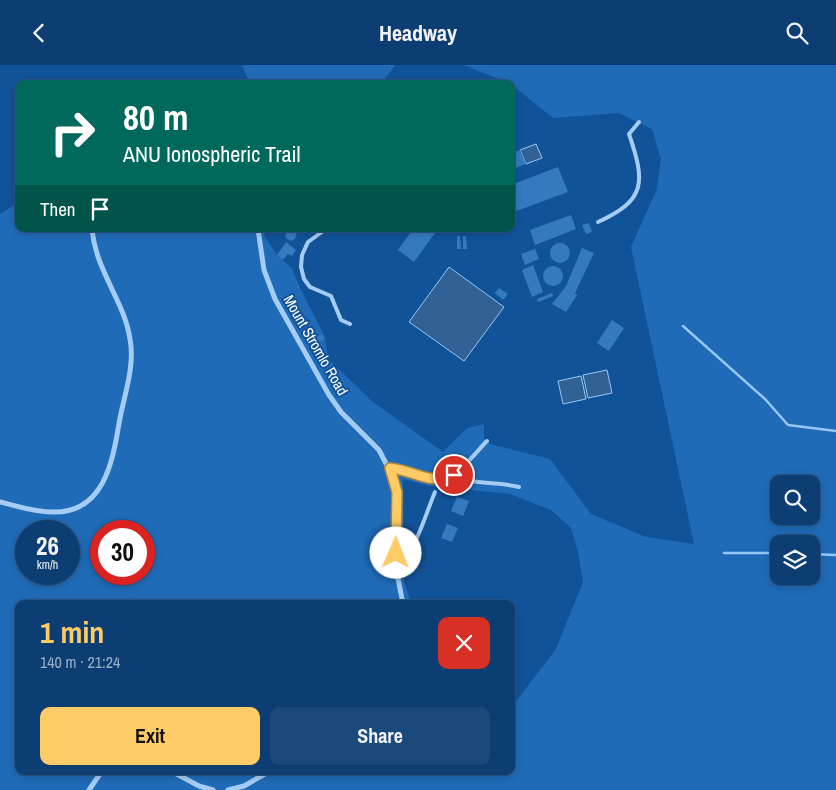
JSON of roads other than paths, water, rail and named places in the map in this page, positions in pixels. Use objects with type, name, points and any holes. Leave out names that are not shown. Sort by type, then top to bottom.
[{"type":"street","points":[[0,502],[37,511],[54,513],[68,510],[94,496],[109,472],[130,370],[130,340],[125,321],[98,260],[93,232]]},
{"type":"street","name":"Mount Stromlo Road","points":[[258,232],[264,270],[275,299],[328,395],[341,412],[379,449],[390,468],[397,492],[396,568],[402,600]]},
{"type":"street","points":[[89,790],[99,775]]},
{"type":"street","points":[[178,775],[199,786],[214,790]]},
{"type":"street","points":[[228,790],[244,786],[263,775]]},
{"type":"lane","points":[[598,222],[621,211],[634,199],[639,171],[629,134],[639,122]]},
{"type":"lane","points":[[322,232],[308,242],[301,261],[302,273],[310,287],[332,295],[341,320],[350,324]]},
{"type":"lane","points":[[390,468],[403,469],[432,480],[454,475],[487,441]]},
{"type":"lane","points":[[454,475],[467,482],[502,483],[519,487]]},
{"type":"lane","points":[[396,568],[412,549],[435,492]]},
{"type":"waterway","points":[[683,326],[765,399],[788,425],[836,431]]},
{"type":"waterway","points":[[724,553],[770,553]]},
{"type":"waterway","points":[[820,554],[836,555]]}]
